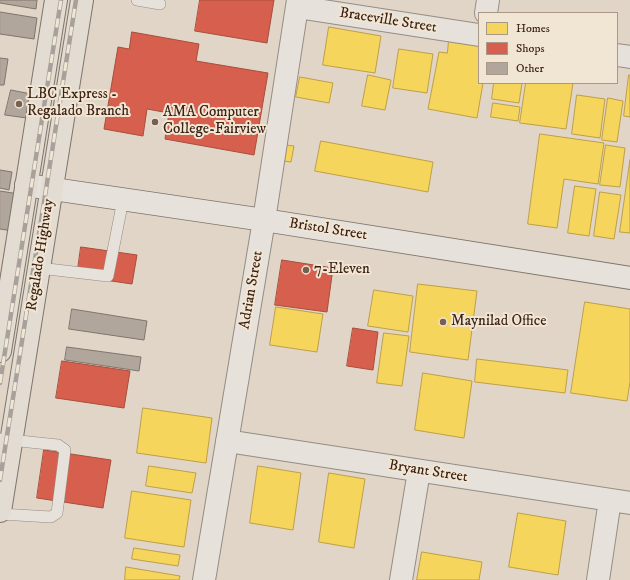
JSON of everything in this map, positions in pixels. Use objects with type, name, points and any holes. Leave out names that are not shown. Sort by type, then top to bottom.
[{"type":"main road","name":"Regalado Highway","points":[[0,351],[56,0]]},
{"type":"main road","name":"Regalado Highway","points":[[0,511],[6,439],[39,268],[82,0]]},
{"type":"street","points":[[486,12],[488,0]]},
{"type":"street","name":"Braceville Street","points":[[297,4],[478,35]]},
{"type":"street","name":"Adrian Street","points":[[204,580],[264,220],[297,4]]},
{"type":"street","points":[[618,55],[630,57]]},
{"type":"street","name":"Bristol Street","points":[[26,185],[264,220],[630,278]]},
{"type":"street","name":"Bryant Street","points":[[227,441],[620,502]]},
{"type":"street","points":[[401,580],[419,471]]},
{"type":"street","points":[[598,580],[620,502]]},
{"type":"lane","points":[[137,0],[160,4]]},
{"type":"lane","points":[[39,268],[108,276],[123,200]]},
{"type":"lane","points":[[0,514],[51,516],[57,513],[65,450],[58,445],[6,439]]},
{"type":"building: Homes","points":[[329,27],[381,36],[375,73],[323,65]]},
{"type":"building: Homes","points":[[449,40],[478,45],[478,84],[483,84],[477,118],[428,109],[439,52],[447,53]]},
{"type":"building: Homes","points":[[399,49],[433,54],[427,93],[393,88]]},
{"type":"building: Homes","points":[[368,75],[391,80],[385,110],[362,106]]},
{"type":"building: Homes","points":[[630,75],[630,117],[624,116]]},
{"type":"building: Homes","points":[[300,77],[333,83],[329,103],[296,97]]},
{"type":"building: Homes","points":[[494,84],[522,84],[519,103],[492,99]]},
{"type":"building: Homes","points":[[526,84],[573,84],[566,129],[520,123]]},
{"type":"building: Homes","points":[[577,95],[605,99],[600,138],[572,134]]},
{"type":"building: Homes","points":[[608,98],[623,101],[617,142],[602,140]]},
{"type":"building: Homes","points":[[493,103],[520,107],[518,121],[491,117]]},
{"type":"building: Homes","points":[[540,134],[604,143],[598,184],[564,179],[557,228],[528,224]]},
{"type":"building: Homes","points":[[321,141],[433,162],[428,192],[315,171]]},
{"type":"building: Homes","points":[[286,145],[294,146],[291,162],[283,161]]},
{"type":"building: Homes","points":[[606,145],[625,148],[620,187],[600,185]]},
{"type":"building: Homes","points":[[630,160],[630,233],[620,232]]},
{"type":"building: Homes","points":[[575,186],[596,189],[589,236],[568,233]]},
{"type":"building: Homes","points":[[600,192],[621,195],[614,239],[594,236]]},
{"type":"building: Homes","name":"Maynilad Office","points":[[418,284],[477,291],[468,360],[410,352]]},
{"type":"building: Homes","points":[[374,290],[413,296],[408,332],[368,326]]},
{"type":"building: Homes","points":[[585,302],[630,309],[630,382],[627,401],[571,393]]},
{"type":"building: Homes","points":[[276,307],[323,314],[317,352],[270,345]]},
{"type":"building: Homes","points":[[384,333],[409,336],[402,386],[377,383]]},
{"type":"building: Homes","points":[[477,359],[568,370],[565,393],[475,382]]},
{"type":"building: Homes","points":[[423,373],[472,381],[464,438],[415,430]]},
{"type":"building: Homes","points":[[143,408],[212,418],[206,463],[137,453]]},
{"type":"building: Homes","points":[[149,466],[196,473],[192,493],[146,486]]},
{"type":"building: Homes","points":[[258,466],[301,473],[293,530],[250,523]]},
{"type":"building: Homes","points":[[329,473],[365,479],[354,548],[319,542]]},
{"type":"building: Homes","points":[[132,491],[191,500],[184,547],[125,538]]},
{"type":"building: Homes","points":[[518,513],[566,521],[558,575],[509,567]]},
{"type":"building: Homes","points":[[134,548],[180,555],[178,566],[132,559]]},
{"type":"building: Homes","points":[[422,552],[482,562],[479,580],[417,580]]},
{"type":"building: Homes","points":[[126,567],[180,576],[179,580],[125,580]]},
{"type":"building: Shops","points":[[200,0],[274,0],[267,43],[195,31]]},
{"type":"building: Shops","points":[[132,32],[199,44],[196,61],[268,73],[254,155],[165,139],[169,113],[147,109],[143,136],[104,129],[118,47],[129,49]]},
{"type":"building: Shops","points":[[81,247],[137,255],[132,284],[77,276]]},
{"type":"building: Shops","points":[[282,260],[333,268],[327,312],[275,305]]},
{"type":"building: Shops","points":[[353,328],[378,332],[373,370],[347,366]]},
{"type":"building: Shops","points":[[62,361],[130,371],[124,408],[56,398]]},
{"type":"building: Shops","points":[[44,450],[111,460],[103,508],[37,498]]},
{"type":"building: Other","points":[[0,0],[37,0],[36,9],[0,3]]},
{"type":"building: Other","points":[[0,12],[37,18],[34,39],[0,34]]},
{"type":"building: Other","points":[[0,58],[8,59],[4,85],[0,85]]},
{"type":"building: Other","name":"LBC Express - Regalado Branch","points":[[11,90],[31,94],[27,118],[5,115]]},
{"type":"building: Other","points":[[0,170],[12,172],[9,190],[0,188]]},
{"type":"building: Other","points":[[0,191],[19,194],[13,231],[0,229]]},
{"type":"building: Other","points":[[72,309],[147,321],[144,340],[69,329]]},
{"type":"building: Other","points":[[67,347],[141,357],[139,371],[65,360]]},
{"type":"railway","points":[[0,383],[61,0]]},
{"type":"railway","points":[[0,480],[76,0]]},
{"type":"place","name":"LBC Express - Regalado Branch","points":[[19,104]]},
{"type":"place","name":"AMA Computer College-Fairview","points":[[155,122]]},
{"type":"place","name":"7-Eleven","points":[[306,270]]},
{"type":"place","name":"Maynilad Office","points":[[443,322]]}]
